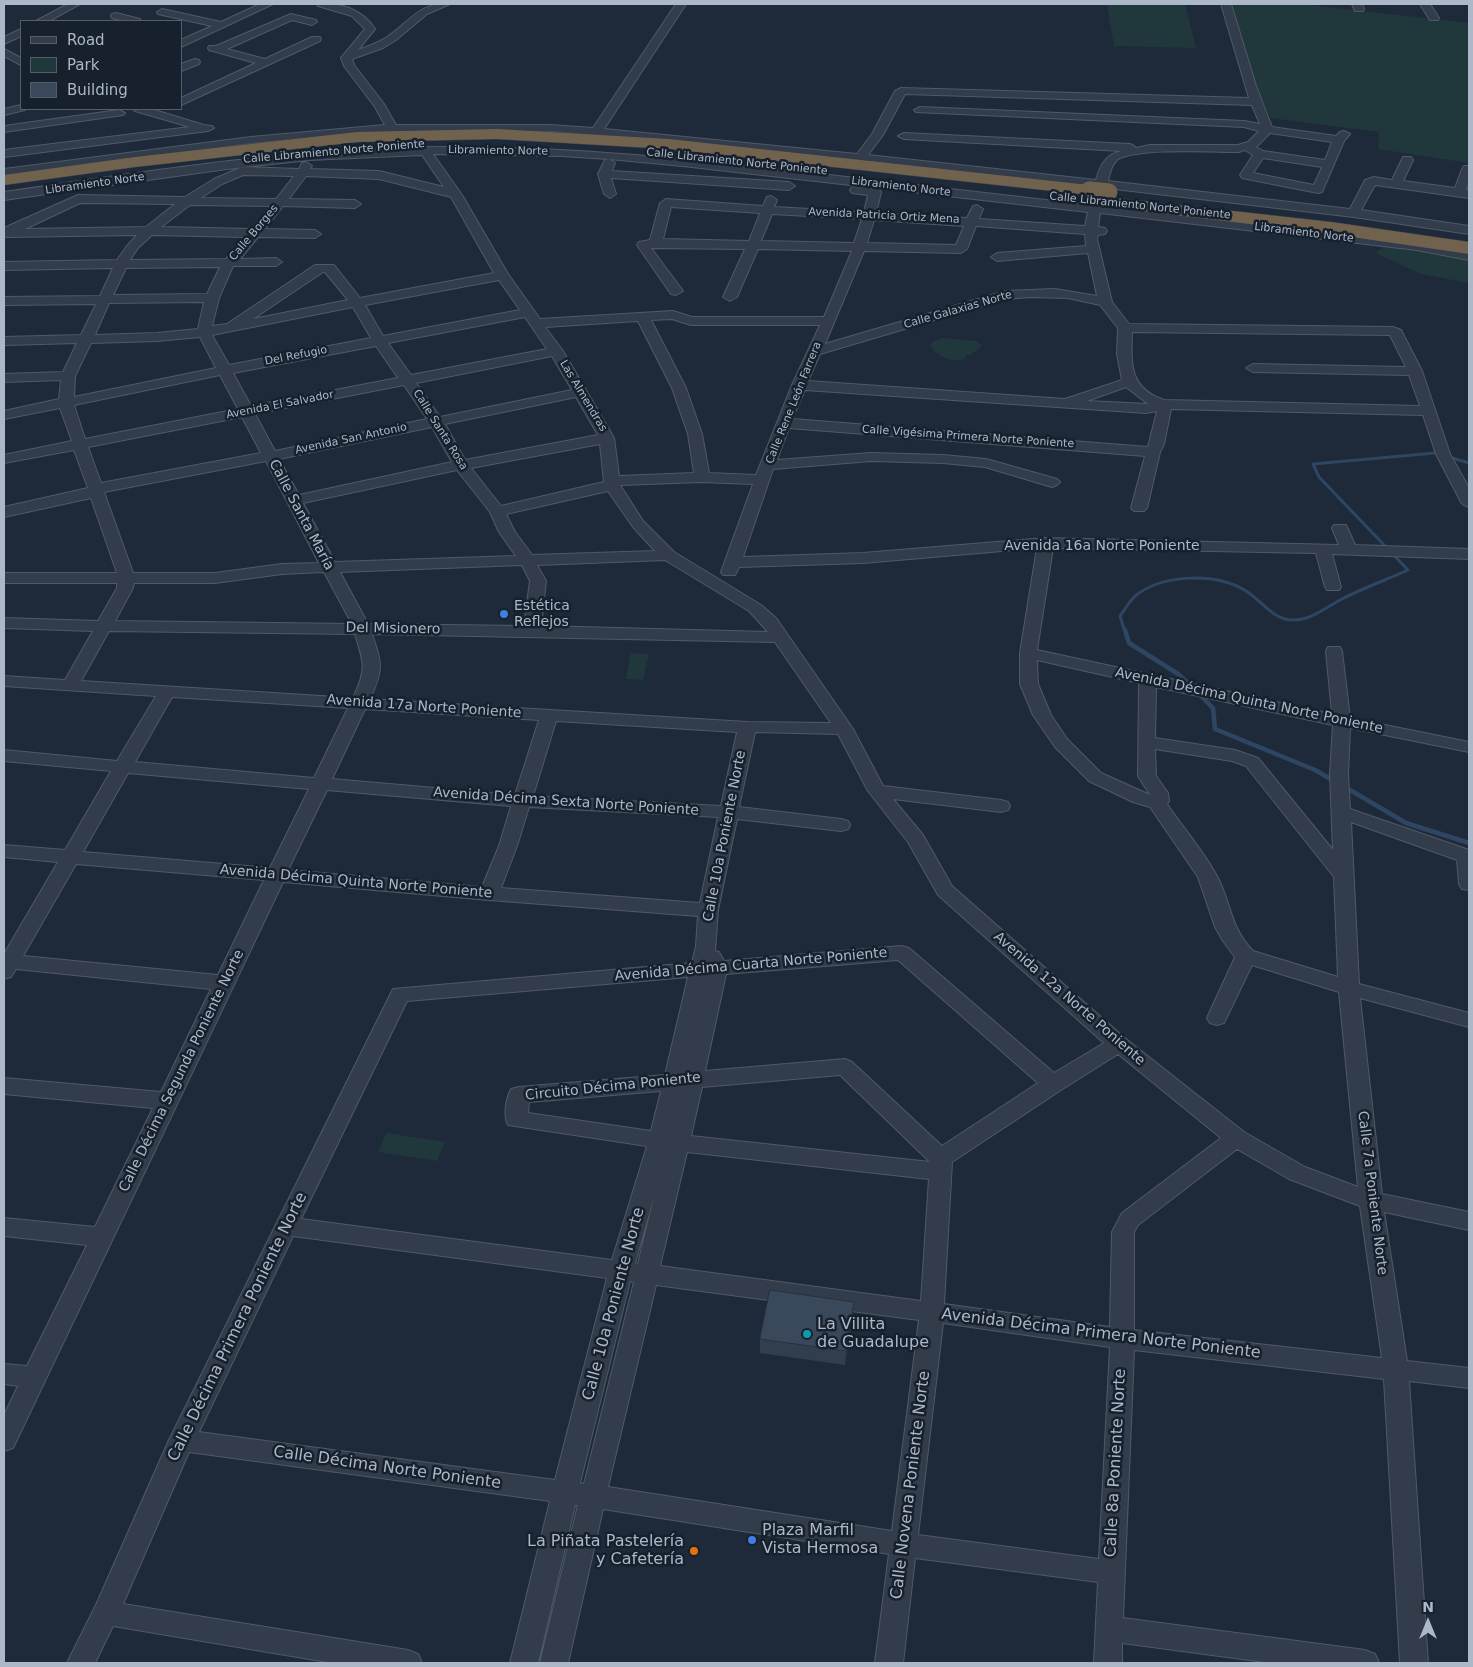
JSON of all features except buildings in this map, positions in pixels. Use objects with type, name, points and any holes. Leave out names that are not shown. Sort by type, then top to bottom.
[{"type":"highway","name":"Calle Libramiento Norte Poniente","points":[[4,190],[47,179],[134,167],[363,147],[495,144],[676,150],[1100,190],[1469,237]]},
{"type":"highway","points":[[676,150],[735,156]]},
{"type":"highway","points":[[47,179],[134,167]]},
{"type":"highway","name":"Calle Libramiento Norte Poniente","points":[[4,180],[47,179]]},
{"type":"highway","name":"Calle Libramiento Norte Poniente","points":[[1100,190],[1331,228],[1469,248]]},
{"type":"street","points":[[43,20],[75,4]]},
{"type":"street","points":[[239,4],[257,9]]},
{"type":"street","points":[[186,39],[268,4]]},
{"type":"street","points":[[322,4],[344,9],[366,20],[370,29],[346,58]]},
{"type":"street","points":[[346,58],[379,46],[392,38],[423,12],[445,4]]},
{"type":"street","points":[[596,132],[682,4]]},
{"type":"street","points":[[1102,146],[1150,149],[1230,149],[1247,146],[1264,134],[1266,126],[1250,86],[1226,4]]},
{"type":"street","points":[[1425,4],[1434,18]]},
{"type":"street","points":[[162,12],[222,25]]},
{"type":"street","points":[[115,14],[133,20]]},
{"type":"street","points":[[217,49],[291,17],[312,22]]},
{"type":"street","points":[[4,41],[20,33]]},
{"type":"street","points":[[186,39],[265,62]]},
{"type":"street","points":[[182,102],[265,62],[314,43]]},
{"type":"street","points":[[346,58],[349,66],[380,106],[392,128]]},
{"type":"street","points":[[182,68],[195,62]]},
{"type":"street","points":[[859,159],[876,135],[901,91],[1256,102]]},
{"type":"street","points":[[4,112],[20,108]]},
{"type":"street","points":[[22,139],[22,121],[68,110]]},
{"type":"street","points":[[920,110],[1067,130],[1102,146],[1115,156],[1150,149]]},
{"type":"street","points":[[163,111],[213,130],[251,140]]},
{"type":"street","points":[[4,154],[22,139],[119,113]]},
{"type":"street","points":[[904,136],[1244,124],[1264,129],[1342,137],[1318,189],[1246,175],[1260,154]]},
{"type":"street","points":[[134,167],[251,140],[392,128],[550,128],[596,132],[676,150],[672,179]]},
{"type":"street","points":[[4,129],[22,139],[213,130]]},
{"type":"street","points":[[1247,146],[1260,154],[1328,164]]},
{"type":"street","name":"Libramiento Norte","points":[[134,167],[425,151],[494,150],[613,156],[676,150]]},
{"type":"street","points":[[425,151],[456,195]]},
{"type":"street","name":"Calle Borges","points":[[204,332],[212,298],[228,264],[280,202],[303,170],[316,160],[332,155]]},
{"type":"street","points":[[610,194],[604,182],[604,174],[613,156]]},
{"type":"street","points":[[735,156],[859,159],[1047,179],[1089,176],[1100,190]]},
{"type":"street","name":"Libramiento Norte","points":[[735,156],[780,179],[1032,203],[1100,190],[1166,217],[1416,246],[1469,256]]},
{"type":"street","points":[[1115,156],[1100,190],[1092,236],[1105,302],[1125,328],[1124,354],[1128,382],[1146,398],[1165,405]]},
{"type":"street","points":[[288,158],[297,162],[303,170]]},
{"type":"street","points":[[1396,183],[1407,160]]},
{"type":"street","points":[[1354,213],[1370,182],[1379,180],[1464,194],[1468,169]]},
{"type":"street","points":[[71,684],[125,588],[126,577],[66,404],[68,376],[130,250],[149,231],[190,200],[227,176],[237,172],[303,170],[379,175],[456,195]]},
{"type":"street","points":[[4,173],[47,179]]},
{"type":"street","points":[[604,174],[672,179],[780,179],[875,192]]},
{"type":"street","name":"Libramiento Norte","points":[[4,196],[47,179]]},
{"type":"street","points":[[730,297],[780,179]]},
{"type":"street","points":[[1100,190],[1141,189],[1354,213],[1469,230]]},
{"type":"street","name":"Calle Rene León Farrera","points":[[722,587],[734,562],[761,480],[799,385],[860,248],[875,192]]},
{"type":"street","name":"Las Almendras","points":[[456,195],[502,275],[556,351],[607,438],[611,483],[638,524],[668,555],[755,608],[782,638]]},
{"type":"street","points":[[5,233],[78,199],[355,204]]},
{"type":"street","points":[[650,244],[961,249],[974,221],[980,200]]},
{"type":"street","points":[[650,244],[666,203]]},
{"type":"street","name":"Avenida Patricia Ortiz Mena","points":[[666,203],[974,221],[1092,236]]},
{"type":"street","points":[[1032,203],[1064,214],[1092,236]]},
{"type":"street","points":[[996,257],[1092,236],[1120,223],[1166,217]]},
{"type":"street","points":[[5,233],[149,231],[315,234]]},
{"type":"street","points":[[650,244],[676,291]]},
{"type":"street","points":[[4,266],[276,262]]},
{"type":"street","name":"Calle Santa Rosa","points":[[231,327],[320,268],[329,268],[357,303],[379,340],[436,421],[461,465],[497,511],[507,532],[527,560],[538,581],[532,631]]},
{"type":"street","points":[[4,341],[158,337],[204,332],[502,275]]},
{"type":"street","name":"Calle Galaxias Norte","points":[[813,352],[1005,295],[1037,292],[1064,293],[1092,297],[1105,302]]},
{"type":"street","points":[[4,301],[212,298]]},
{"type":"street","points":[[532,318],[673,315],[691,321],[829,321]]},
{"type":"street","points":[[643,317],[678,388],[694,434],[702,477]]},
{"type":"street","name":"Del Refugio","points":[[4,415],[379,340],[532,318]]},
{"type":"street","points":[[1125,328],[1396,332],[1415,371],[1443,454],[1468,499]]},
{"type":"street","name":"Calle Santa María","points":[[204,332],[362,628],[373,664],[370,681],[360,702]]},
{"type":"street","name":"Avenida El Salvador","points":[[4,459],[556,351]]},
{"type":"street","points":[[1253,368],[1415,371]]},
{"type":"street","points":[[4,378],[68,376]]},
{"type":"street","points":[[1063,404],[1128,382]]},
{"type":"street","points":[[799,385],[1146,409],[1165,405],[1430,412]]},
{"type":"street","name":"Avenida San Antonio","points":[[4,512],[84,495],[95,490],[581,392]]},
{"type":"street","points":[[1139,508],[1153,452],[1157,444],[1165,405]]},
{"type":"street","name":"Calle Vigésima Primera Norte Poniente","points":[[784,423],[1153,452]]},
{"type":"street","points":[[293,501],[461,465],[607,438]]},
{"type":"street","points":[[768,465],[870,457],[943,458],[986,463],[1052,482]]},
{"type":"street","points":[[497,511],[611,483],[702,477],[761,480]]},
{"type":"street","points":[[1340,528],[1349,550]]},
{"type":"street","points":[[1046,543],[1028,653],[1029,684],[1042,715],[1061,743],[1095,777],[1139,798],[1157,803],[1208,877],[1228,935],[1234,945],[1246,956],[1349,988],[1469,1020]]},
{"type":"street","name":"Avenida 16a Norte Poniente","points":[[734,562],[864,558],[1046,543],[1469,554]]},
{"type":"street","points":[[1323,549],[1333,587]]},
{"type":"street","points":[[4,578],[215,578],[282,569],[668,555]]},
{"type":"street","name":"Del Misionero","points":[[4,623],[532,631],[782,638]]},
{"type":"street","name":"Avenida 12a Norte Poniente","points":[[782,638],[844,729],[877,790],[916,839],[945,890],[1119,1044],[1236,1138],[1297,1173],[1371,1201],[1469,1221]]},
{"type":"street","name":"Calle 7a Poniente Norte","points":[[1334,651],[1342,722],[1339,774],[1349,988],[1371,1201],[1396,1370],[1414,1663]]},
{"type":"street","name":"Avenida Décima Quinta Norte Poniente","points":[[1028,653],[1109,670],[1174,687],[1469,747]]},
{"type":"street","name":"Avenida 17a Norte Poniente","points":[[4,681],[747,727],[844,729]]},
{"type":"street","points":[[1148,681],[1147,776],[1159,793],[1160,801],[1157,803]]},
{"type":"street","points":[[167,691],[73,856],[6,964],[224,983]]},
{"type":"street","name":"Calle Décima Segunda Poniente Norte","points":[[4,1440],[360,702]]},
{"type":"street","points":[[489,894],[523,800],[549,715]]},
{"type":"street","name":"Calle 10a Poniente Norte","points":[[554,1663],[592,1497],[648,1274],[670,1141],[709,969],[706,946],[708,910],[747,727]]},
{"type":"street","points":[[1146,742],[1235,756],[1252,762],[1344,876]]},
{"type":"street","name":"Avenida Décima Sexta Norte Poniente","points":[[4,755],[123,767],[523,800],[730,812],[841,825]]},
{"type":"street","points":[[877,790],[1001,806]]},
{"type":"street","points":[[1342,808],[1466,856],[1469,884]]},
{"type":"street","name":"Avenida Décima Quinta Norte Poniente","points":[[4,851],[489,894],[708,910]]},
{"type":"street","name":"Avenida Décima Cuarta Norte Poniente","points":[[400,994],[902,953],[1053,1084]]},
{"type":"street","points":[[1217,1018],[1246,956]]},
{"type":"street","name":"Calle Décima Primera Poniente Norte","points":[[81,1663],[106,1613],[182,1440],[400,994]]},
{"type":"street","points":[[941,1165],[1053,1084],[1119,1044]]},
{"type":"street","name":"Circuito Décima Poniente","points":[[845,1067],[941,1165],[670,1141],[516,1119],[519,1095],[683,1079],[845,1067]]},
{"type":"street","points":[[4,1086],[168,1101]]},
{"type":"street","name":"Calle 8a Poniente Norte","points":[[1108,1663],[1122,1339],[1123,1232],[1130,1219],[1236,1138]]},
{"type":"street","name":"Calle 10a Poniente Norte","points":[[524,1663],[621,1270],[670,1141]]},
{"type":"street","name":"Calle Novena Poniente Norte","points":[[889,1663],[905,1545],[932,1312],[941,1165]]},
{"type":"street","name":"Avenida Décima Primera Norte Poniente","points":[[287,1226],[1122,1339],[1469,1378]]},
{"type":"street","points":[[4,1227],[102,1237]]},
{"type":"street","points":[[4,1374],[34,1377]]},
{"type":"street","name":"Calle Décima Norte Poniente","points":[[182,1440],[592,1497]]},
{"type":"street","points":[[592,1497],[905,1545],[1111,1572]]},
{"type":"street","points":[[106,1613],[408,1663]]},
{"type":"street","points":[[1109,1629],[1365,1663]]},
{"type":"green space","points":[[1107,4],[1185,4],[1196,48],[1114,46]]},
{"type":"green space","points":[[1229,4],[1300,4],[1469,23],[1469,163],[1378,149],[1379,132],[1271,118],[1256,85]]},
{"type":"green space","points":[[1383,247],[1422,251],[1469,260],[1469,283],[1421,274],[1375,253]]},
{"type":"green space","points":[[943,338],[976,341],[982,346],[970,355],[966,355],[964,359],[950,360],[941,356],[930,346],[934,341]]},
{"type":"green space","points":[[631,653],[649,654],[643,680],[626,679]]},
{"type":"green space","points":[[386,1133],[445,1142],[437,1161],[378,1152]]},
{"type":"waterway","points":[[1125,632],[1120,616],[1131,600],[1139,593],[1163,582],[1192,578],[1221,581],[1246,591],[1279,617],[1293,620],[1313,615],[1350,595],[1408,570],[1319,477],[1313,464],[1435,453],[1469,463]]},
{"type":"waterway","points":[[1125,630],[1129,643],[1178,674],[1191,686]]},
{"type":"waterway","points":[[1198,693],[1213,708],[1215,729],[1315,770],[1334,781]]},
{"type":"waterway","points":[[1345,787],[1406,823],[1469,843]]},
{"type":"place","name":"Estética Reflejos","points":[[504,614]]},
{"type":"place","name":"La Villita de Guadalupe","points":[[807,1334]]},
{"type":"place","name":"Plaza Marfil Vista Hermosa","points":[[752,1540]]},
{"type":"place","name":"La Piñata Pastelería y Cafetería","points":[[694,1551]]}]
